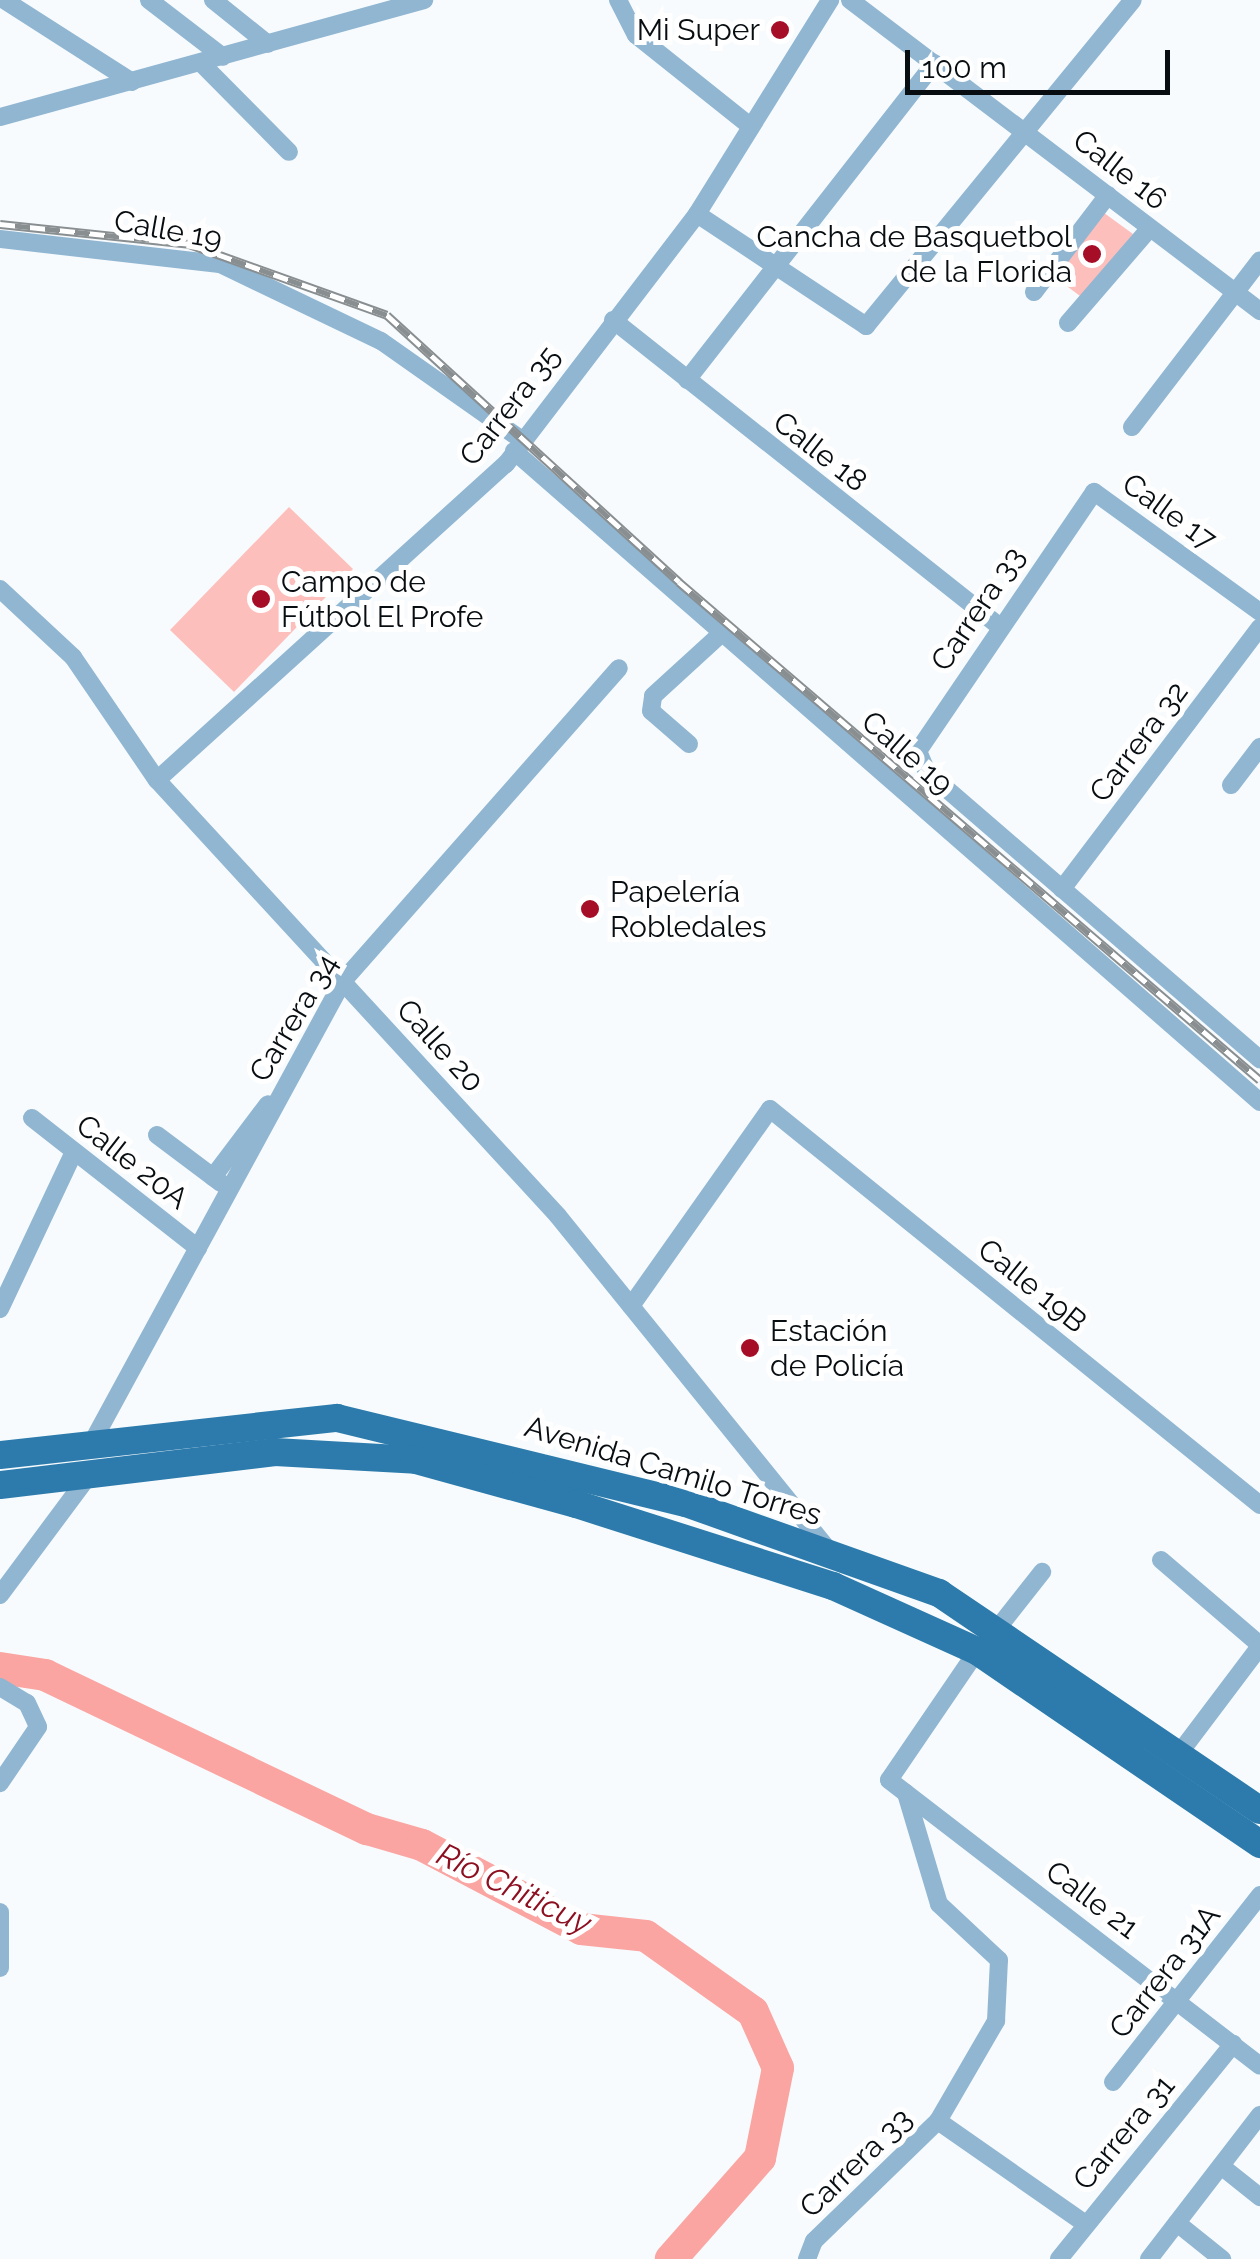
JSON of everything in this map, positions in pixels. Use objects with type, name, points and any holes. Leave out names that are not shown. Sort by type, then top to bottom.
[{"type":"main road","name":"Avenida Camilo Torres","points":[[0,1455],[88,1448],[273,1419],[337,1418],[686,1502],[939,1593],[1260,1810]]},
{"type":"main road","name":"Avenida Camilo Torres","points":[[0,1485],[87,1478],[275,1452],[416,1460],[746,1556],[977,1651],[1260,1844]]},
{"type":"street","points":[[4,0],[132,82]]},
{"type":"street","points":[[150,0],[223,57]]},
{"type":"street","points":[[213,0],[268,44]]},
{"type":"street","points":[[0,116],[424,0]]},
{"type":"street","points":[[618,0],[636,34],[750,126]]},
{"type":"street","name":"Carrera 35","points":[[157,780],[516,445],[697,214],[830,0]]},
{"type":"street","name":"Calle 16","points":[[850,0],[1260,310]]},
{"type":"street","points":[[697,214],[849,320],[874,322],[1024,130],[1133,0]]},
{"type":"street","points":[[201,63],[290,152]]},
{"type":"street","points":[[687,380],[934,63]]},
{"type":"street","points":[[1034,292],[1108,195]]},
{"type":"street","points":[[1068,323],[1150,228]]},
{"type":"street","name":"Calle 19","points":[[0,239],[220,264],[381,341],[516,445],[723,632],[1260,1102]]},
{"type":"street","points":[[1132,427],[1260,260]]},
{"type":"street","name":"Calle 18","points":[[613,320],[997,624]]},
{"type":"street","name":"Carrera 33","points":[[918,762],[997,624],[1094,492]]},
{"type":"street","name":"Calle 17","points":[[1094,492],[1260,612]]},
{"type":"street","name":"Calle 20","points":[[0,588],[73,657],[157,780],[343,981],[632,1306],[830,1552]]},
{"type":"street","name":"Carrera 32","points":[[1062,889],[1260,627]]},
{"type":"street","points":[[689,744],[651,711],[653,696],[723,632]]},
{"type":"street","name":"Carrera 34","points":[[88,1448],[198,1248],[220,1183],[273,1106],[343,981],[619,668]]},
{"type":"street","points":[[1231,785],[1260,747]]},
{"type":"street","name":"Calle 19","points":[[918,762],[1260,1060]]},
{"type":"street","name":"Calle 19B","points":[[632,1306],[770,1109],[1257,1496]]},
{"type":"street","name":"Calle 20A","points":[[32,1118],[198,1248]]},
{"type":"street","points":[[158,1135],[220,1183]]},
{"type":"street","points":[[0,1309],[74,1152]]},
{"type":"street","points":[[0,1595],[87,1478]]},
{"type":"street","points":[[1161,1560],[1260,1646],[1178,1754]]},
{"type":"street","points":[[997,1630],[1042,1572]]},
{"type":"street","name":"Calle 21","points":[[977,1651],[889,1780],[1260,2066]]},
{"type":"street","points":[[0,1686],[27,1702],[38,1726],[0,1783]]},
{"type":"street","name":"Carrera 33","points":[[807,2259],[814,2241],[938,2122],[996,2021],[1002,1976],[982,1940],[939,1904],[906,1793]]},
{"type":"street","name":"Carrera 31A","points":[[1114,2082],[1260,1896]]},
{"type":"street","points":[[0,1912],[0,1968]]},
{"type":"street","name":"Carrera 31","points":[[1059,2259],[1084,2223],[1233,2044]]},
{"type":"street","points":[[1150,2259],[1260,2115]]},
{"type":"street","points":[[938,2122],[1084,2223]]},
{"type":"street","points":[[1221,2166],[1260,2197]]},
{"type":"street","points":[[1177,2223],[1222,2259]]},
{"type":"shaded area","name":"Cancha de Basquetbol de la Florida","points":[[1100,210],[1133,234],[1084,299],[1052,275]]},
{"type":"shaded area","name":"Campo de Fútbol El Profe","points":[[289,507],[353,569],[234,692],[170,630]]},
{"type":"waterway","name":"Río Chiticuy","points":[[0,1668],[45,1675],[367,1829],[422,1845],[581,1929],[646,1936],[753,2012],[778,2068],[760,2158],[671,2259]]},
{"type":"railway","points":[[0,224],[189,244],[387,315],[679,582],[1260,1080]]},
{"type":"place","name":"Mi Super","points":[[780,30]]},
{"type":"place","name":"Cancha de Basquetbol de la Florida","points":[[1092,254]]},
{"type":"place","name":"Campo de Fútbol El Profe","points":[[261,599]]},
{"type":"place","name":"Papelería Robledales","points":[[590,909]]},
{"type":"place","name":"Estación de Policía","points":[[750,1348]]}]
